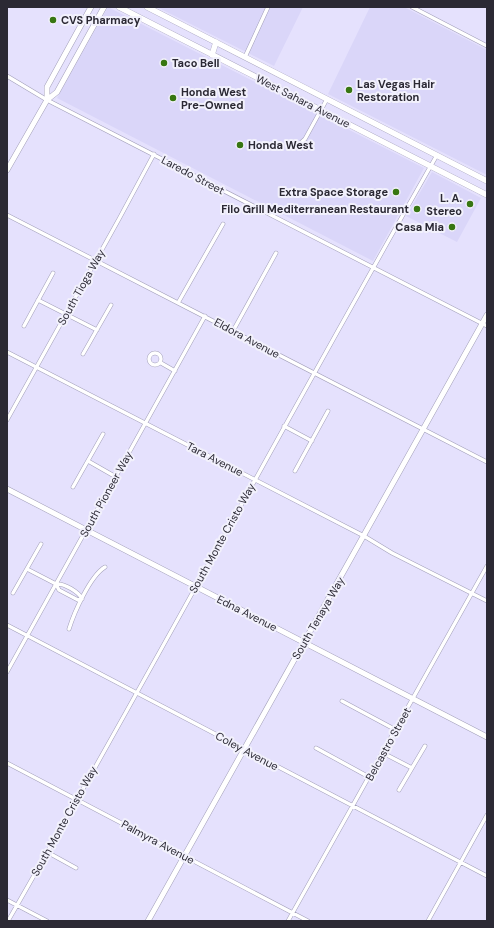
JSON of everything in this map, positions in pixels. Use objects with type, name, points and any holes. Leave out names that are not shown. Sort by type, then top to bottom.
[{"type":"main road","name":"West Sahara Avenue","points":[[119,7],[487,195]]},
{"type":"main road","name":"West Sahara Avenue","points":[[147,7],[487,181]]},
{"type":"main road","points":[[212,55],[216,42]]},
{"type":"street","points":[[47,100],[47,87],[91,7]]},
{"type":"street","points":[[7,170],[47,100],[57,92],[104,7]]},
{"type":"street","points":[[245,57],[268,7]]},
{"type":"street","points":[[412,7],[487,46]]},
{"type":"street","name":"Laredo Street","points":[[7,76],[47,100],[485,324]]},
{"type":"street","points":[[296,147],[303,141],[327,99]]},
{"type":"street","name":"South Tioga Way","points":[[7,420],[154,154]]},
{"type":"street","name":"South Monte Cristo Way","points":[[8,921],[437,155]]},
{"type":"street","name":"Eldora Avenue","points":[[7,215],[487,462]]},
{"type":"street","points":[[178,303],[223,224]]},
{"type":"street","points":[[233,331],[276,253]]},
{"type":"street","points":[[24,326],[53,273]]},
{"type":"street","points":[[38,300],[97,330]]},
{"type":"street","points":[[83,354],[111,305]]},
{"type":"street","name":"South Tenaya Way","points":[[148,921],[423,430],[485,324],[487,315]]},
{"type":"street","name":"South Pioneer Way","points":[[7,672],[205,316]]},
{"type":"street","name":"Tara Avenue","points":[[7,352],[364,536],[392,553],[487,600]]},
{"type":"street","points":[[160,362],[175,371]]},
{"type":"street","points":[[295,471],[328,411]]},
{"type":"street","points":[[284,426],[312,441]]},
{"type":"street","points":[[73,487],[103,434]]},
{"type":"street","points":[[88,461],[116,477]]},
{"type":"street","name":"Edna Avenue","points":[[7,489],[487,737]]},
{"type":"street","points":[[13,593],[41,544]]},
{"type":"street","name":"Belcastro Street","points":[[288,921],[487,566]]},
{"type":"street","points":[[69,629],[72,617],[82,599],[99,571],[105,567]]},
{"type":"street","points":[[27,569],[56,584],[61,583],[80,594],[82,599]]},
{"type":"street","points":[[56,584],[59,590],[78,600],[82,599]]},
{"type":"street","name":"Coley Avenue","points":[[7,625],[487,876]]},
{"type":"street","points":[[342,701],[396,730]]},
{"type":"street","points":[[399,790],[425,746]]},
{"type":"street","points":[[316,748],[369,777]]},
{"type":"street","points":[[383,753],[412,768]]},
{"type":"street","name":"Palmyra Avenue","points":[[7,763],[308,921]]},
{"type":"street","points":[[428,921],[487,815]]},
{"type":"street","points":[[47,852],[76,868]]},
{"type":"street","points":[[7,900],[46,921]]},
{"type":"shaded area","points":[[108,7],[424,168],[373,261],[57,98]]},
{"type":"shaded area","points":[[157,7],[303,7],[274,66]]},
{"type":"shaded area","points":[[370,7],[404,7],[487,50],[487,175],[328,94]]},
{"type":"shaded area","points":[[432,172],[481,198],[457,242],[406,216]]},
{"type":"place","name":"CVS Pharmacy","points":[[53,20]]},
{"type":"place","name":"Taco Bell","points":[[164,63]]},
{"type":"place","name":"Las Vegas Hair Restoration","points":[[349,90]]},
{"type":"place","name":"Honda West Pre-Owned","points":[[173,98]]},
{"type":"place","name":"Honda West","points":[[240,145]]},
{"type":"place","name":"Extra Space Storage","points":[[396,192]]},
{"type":"place","name":"L. A. Stereo","points":[[470,204]]},
{"type":"place","name":"Filo Grill Mediterranean Restaurant","points":[[417,209]]},
{"type":"place","name":"Casa Mia","points":[[452,227]]}]
